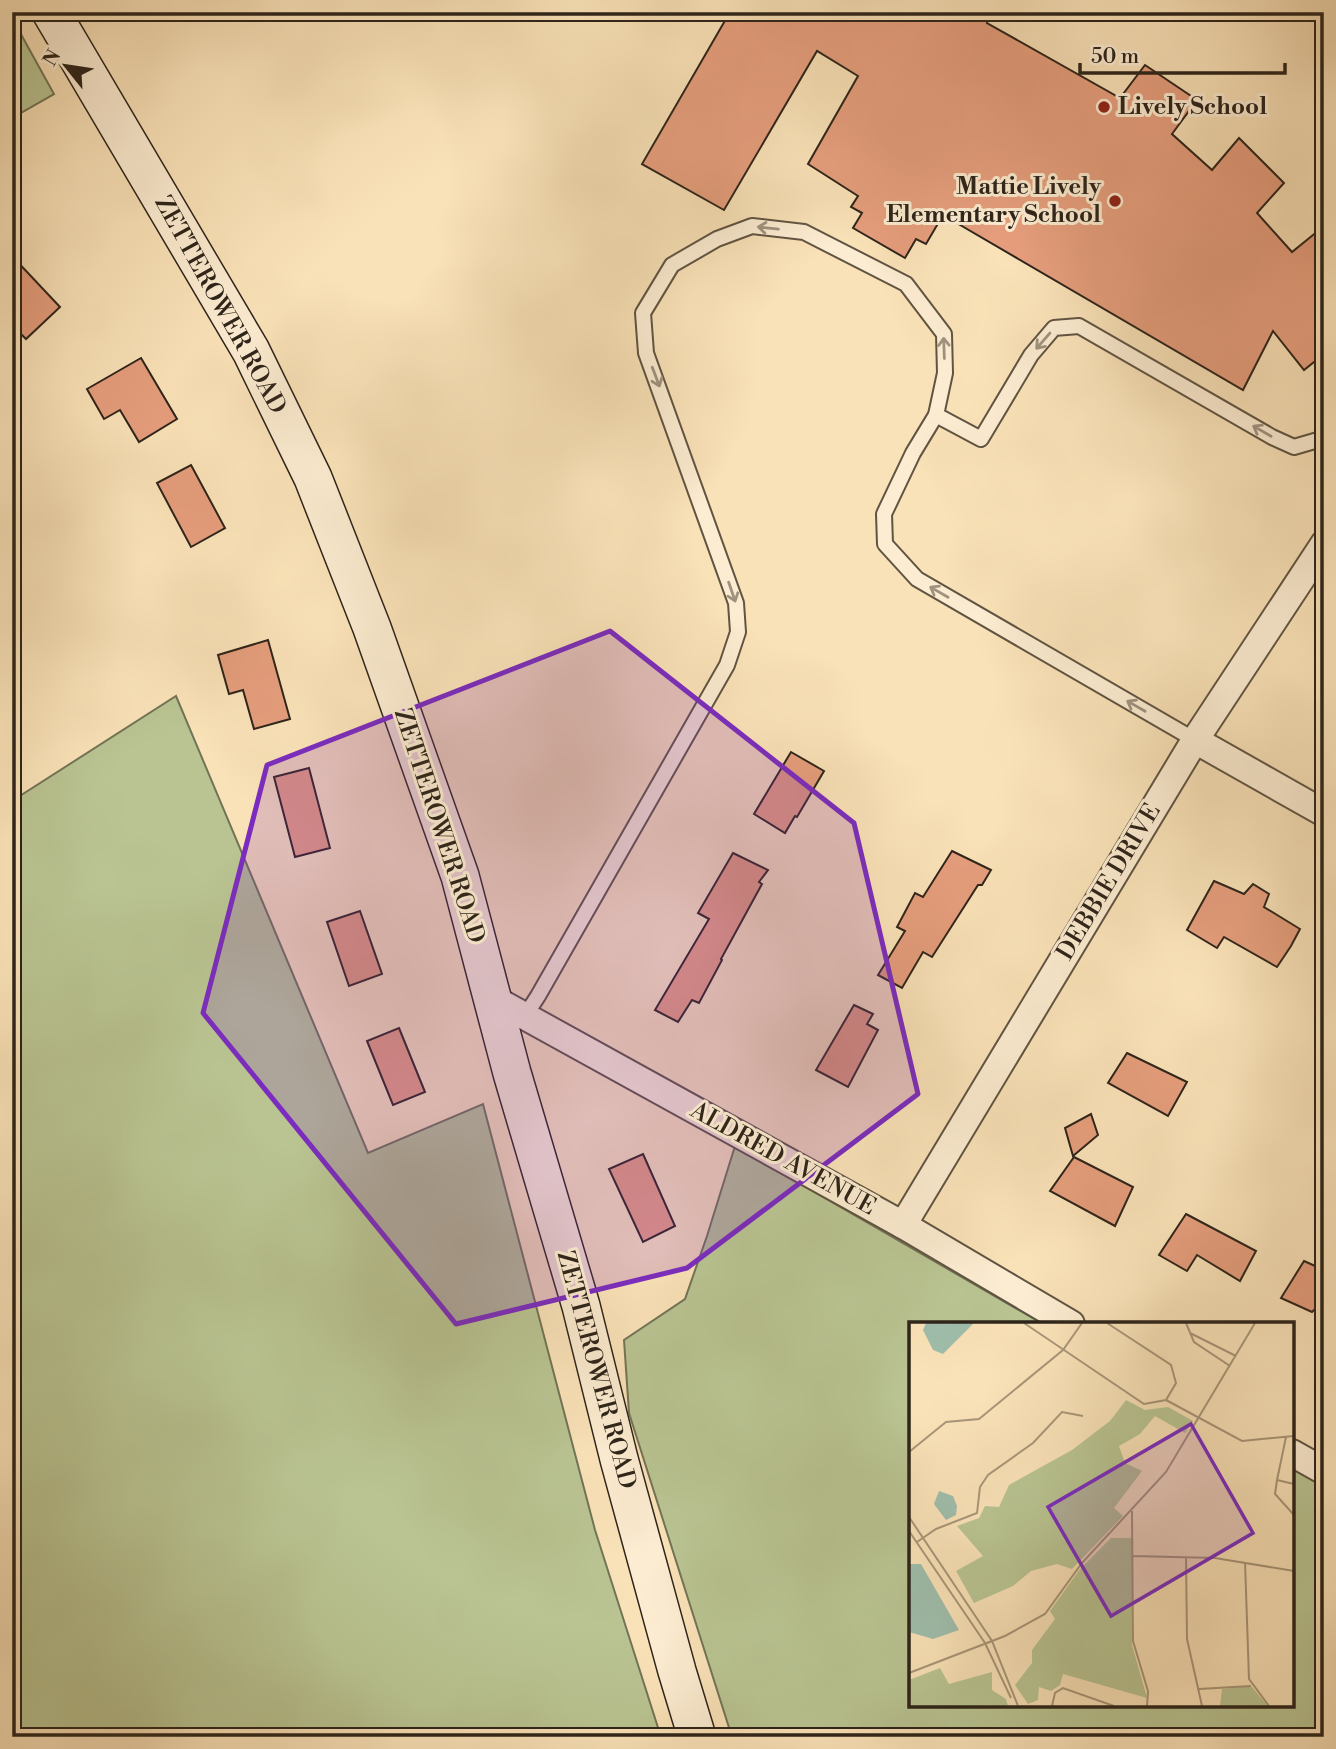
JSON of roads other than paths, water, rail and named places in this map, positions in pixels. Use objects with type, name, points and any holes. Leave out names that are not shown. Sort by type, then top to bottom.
[{"type":"street","name":"ZETTEROWER ROAD","points":[[51,12],[251,351],[313,478],[372,628],[460,876],[697,1737]]},
{"type":"street","name":"DEBBIE DRIVE","points":[[903,1225],[1195,740],[1324,544]]},
{"type":"street","points":[[1195,740],[1324,813]]},
{"type":"street","name":"ALDRED AVENUE","points":[[492,998],[903,1225],[1068,1322]]},
{"type":"street","points":[[1294,1454],[1324,1471]]},
{"type":"lane","points":[[525,1016],[727,665],[738,632],[736,603],[646,353],[643,313],[672,265],[717,239],[752,226],[804,232],[906,284],[944,334],[945,373],[936,415],[913,453],[884,514],[885,544],[917,579],[1195,740]]},
{"type":"lane","points":[[936,415],[981,439],[1031,355],[1054,328],[1079,326],[1294,447],[1324,436]]},
{"type":"place","name":"Lively School","points":[[1104,107]]},
{"type":"place","name":"Mattie Lively Elementary School","points":[[1115,201]]}]
